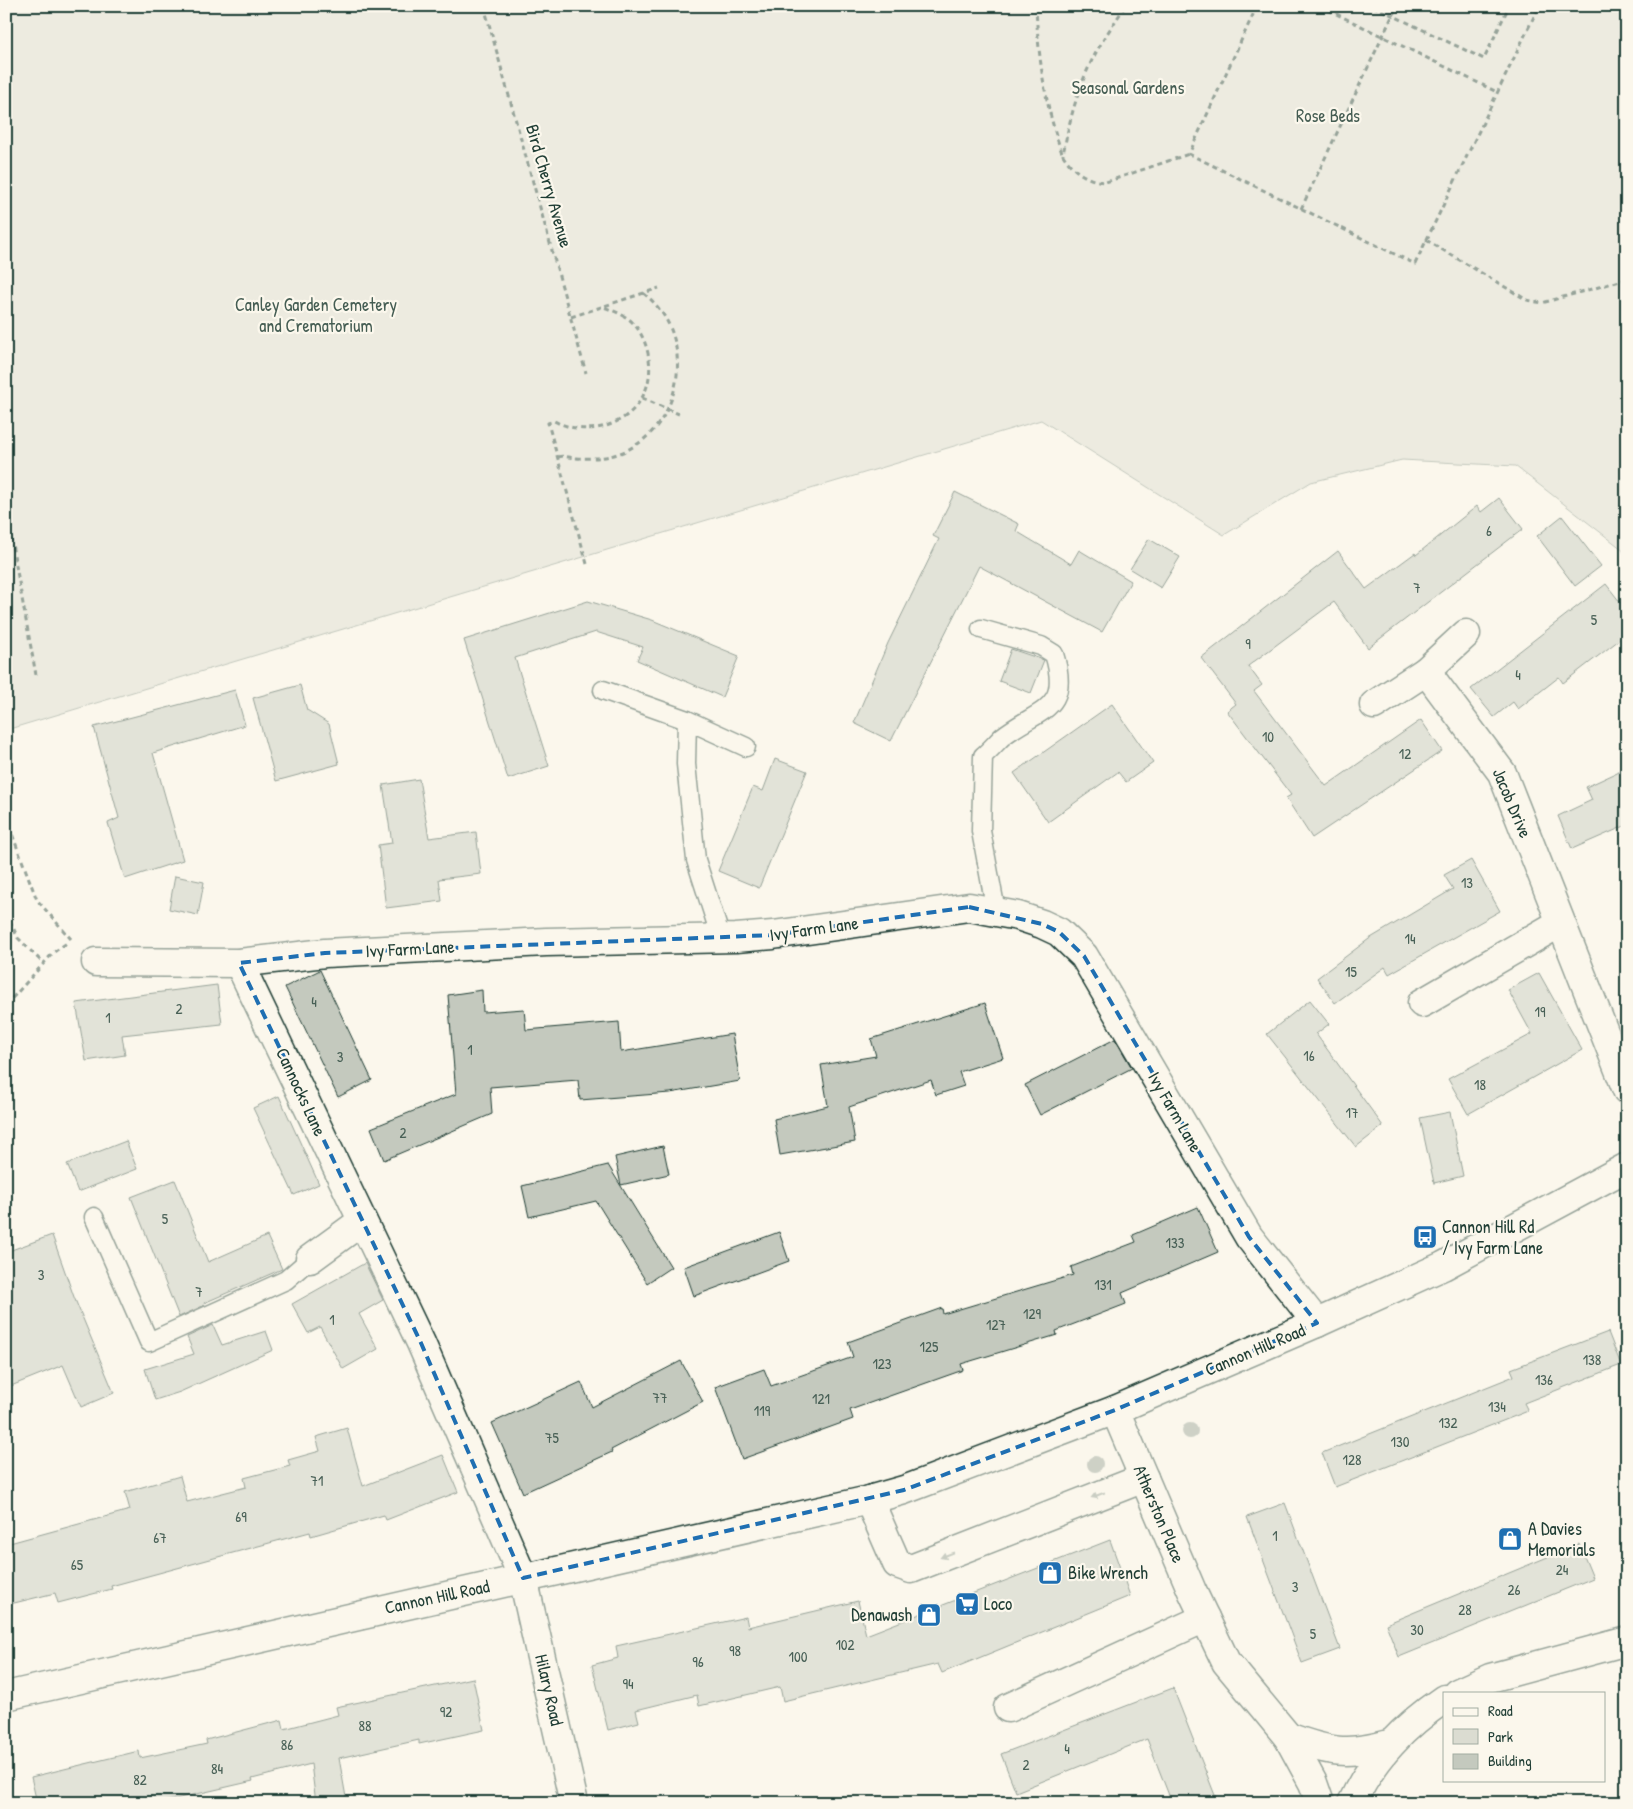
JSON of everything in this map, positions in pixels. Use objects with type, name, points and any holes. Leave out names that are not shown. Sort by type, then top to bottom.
[{"type":"street","points":[[1374,705],[1426,671],[1466,634]]},
{"type":"street","name":"Jacob Drive","points":[[1426,671],[1502,773],[1627,1090]]},
{"type":"street","name":"Ivy Farm Lane","points":[[96,962],[239,963],[325,953],[546,942],[773,935],[969,907],[1018,916],[1058,932],[1084,956],[1249,1237],[1317,1323]]},
{"type":"street","points":[[1422,1003],[1560,923]]},
{"type":"street","name":"Cannocks Lane","points":[[239,963],[421,1343]]},
{"type":"street","name":"Cannon Hill Road","points":[[6,1696],[869,1500],[904,1490],[1115,1410],[1317,1323],[1443,1266],[1627,1167]]},
{"type":"street","points":[[310,1259],[362,1221]]},
{"type":"street","name":"Hilary Road","points":[[421,1343],[523,1578],[574,1803]]},
{"type":"street","name":"Atherston Place","points":[[1115,1410],[1204,1618],[1226,1662],[1288,1736],[1313,1784],[1320,1803]]},
{"type":"street","points":[[869,1500],[897,1564],[911,1569],[1144,1478]]},
{"type":"street","points":[[1008,1708],[1204,1618]]},
{"type":"street","points":[[1459,1692],[1490,1678],[1627,1641]]},
{"type":"street","points":[[1352,1803],[1362,1782],[1389,1744],[1417,1718],[1443,1700]]},
{"type":"street","points":[[1288,1736],[1333,1751],[1361,1752],[1389,1744]]},
{"type":"lane","points":[[981,629],[1041,646],[1054,654],[1061,675],[1055,699],[1042,713],[1003,737],[984,756],[981,831],[996,911]]},
{"type":"lane","points":[[603,690],[687,720],[746,747]]},
{"type":"lane","points":[[687,720],[686,764],[696,860],[721,938]]},
{"type":"lane","points":[[94,1217],[149,1342],[286,1280],[310,1259]]},
{"type":"path","name":"Bird Cherry Avenue","points":[[484,6],[586,373]]},
{"type":"path","points":[[1036,6],[1040,60],[1054,130],[1063,154],[1070,166],[1082,175],[1096,181],[1106,182],[1189,154],[1415,264],[1539,6]]},
{"type":"path","points":[[1063,154],[1066,135],[1087,72],[1098,49],[1125,6]]},
{"type":"path","points":[[1189,154],[1257,6]]},
{"type":"path","points":[[1320,6],[1498,92]]},
{"type":"path","points":[[1373,6],[1484,59],[1509,6]]},
{"type":"path","points":[[1301,208],[1397,6]]},
{"type":"path","points":[[1426,240],[1527,300],[1542,303],[1627,279]]},
{"type":"path","points":[[571,317],[659,288]]},
{"type":"path","points":[[558,458],[563,456],[596,458],[622,452],[651,434],[668,410],[678,373],[676,345],[660,308],[643,294]]},
{"type":"path","points":[[587,564],[548,423],[554,421],[570,427],[586,429],[605,426],[622,419],[642,398],[650,378],[650,366],[645,342],[631,321],[603,306]]},
{"type":"path","points":[[642,398],[679,414]]},
{"type":"path","points":[[6,511],[36,674]]},
{"type":"path","points":[[6,818],[37,900],[72,940],[96,962]]},
{"type":"path","points":[[6,913],[18,938],[44,964]]},
{"type":"path","points":[[6,1005],[54,952],[72,940]]},
{"type":"highlighted area","points":[[969,907],[1042,924],[1059,932],[1084,956],[1249,1237],[1317,1323],[1115,1410],[904,1490],[523,1578],[421,1343],[239,963],[325,953],[773,935]]},
{"type":"green space","name":"Canley Garden Cemetery and Crematorium","points":[[6,6],[1627,6],[1627,559],[1622,549],[1515,466],[1402,460],[1311,482],[1224,535],[1041,420],[6,730]]},
{"type":"building","points":[[955,492],[1019,524],[1016,531],[1071,564],[1079,550],[1131,581],[1102,632],[979,566],[891,741],[854,723],[888,643],[939,539],[933,536]]},
{"type":"building","points":[[1499,498],[1523,529],[1368,648],[1334,602],[1248,666],[1262,685],[1254,691],[1326,786],[1421,720],[1442,751],[1312,838],[1286,798],[1291,795],[1227,711],[1236,704],[1201,658],[1338,551],[1366,589],[1415,553],[1416,555],[1477,506],[1481,512]]},
{"type":"building","points":[[1562,516],[1601,566],[1575,586],[1537,536]]},
{"type":"building","points":[[1149,539],[1180,557],[1161,588],[1130,569]]},
{"type":"building","points":[[1606,584],[1627,611],[1627,634],[1563,683],[1559,677],[1518,709],[1513,702],[1494,717],[1471,689]]},
{"type":"building","points":[[588,601],[652,620],[739,656],[722,697],[637,660],[643,647],[596,632],[515,658],[549,766],[508,779],[464,640]]},
{"type":"building","points":[[1011,649],[1044,660],[1031,693],[999,681]]},
{"type":"building","points":[[300,685],[307,710],[329,724],[339,764],[276,781],[253,698]]},
{"type":"building","points":[[235,690],[245,725],[153,753],[183,860],[125,879],[108,823],[119,818],[94,727]]},
{"type":"building","points":[[1112,704],[1153,763],[1126,782],[1118,772],[1048,822],[1014,773]]},
{"type":"building","points":[[775,759],[807,771],[759,888],[718,871],[753,787],[763,791]]},
{"type":"building","points":[[1627,768],[1627,825],[1572,849],[1558,816],[1592,800],[1586,787]]},
{"type":"building","points":[[419,779],[429,838],[476,832],[481,874],[439,879],[442,901],[386,908],[378,845],[392,843],[383,785]]},
{"type":"building","points":[[1471,860],[1500,911],[1389,974],[1385,967],[1335,1003],[1317,978],[1369,939],[1453,889],[1444,875]]},
{"type":"building","points":[[175,876],[204,882],[198,915],[169,909]]},
{"type":"building","points":[[320,970],[372,1080],[338,1097],[285,987]]},
{"type":"building","points":[[1539,973],[1582,1050],[1468,1114],[1448,1079],[1532,1034],[1508,990]]},
{"type":"building","points":[[217,985],[222,1024],[122,1035],[125,1055],[86,1061],[76,1003]]},
{"type":"building","points":[[482,990],[483,1012],[524,1009],[526,1030],[619,1022],[621,1052],[732,1034],[740,1081],[670,1093],[580,1100],[578,1080],[490,1087],[492,1114],[384,1160],[371,1128],[456,1094],[448,995]]},
{"type":"building","points":[[1310,1000],[1329,1024],[1316,1034],[1383,1126],[1356,1147],[1267,1034]]},
{"type":"building","points":[[985,1003],[1003,1058],[959,1072],[964,1086],[936,1095],[931,1080],[849,1107],[855,1142],[780,1155],[774,1119],[828,1106],[821,1065],[876,1056],[871,1039]]},
{"type":"building","points":[[1115,1039],[1132,1068],[1040,1115],[1025,1085]]},
{"type":"building","points":[[279,1096],[319,1184],[294,1195],[253,1108]]},
{"type":"building","points":[[1450,1112],[1463,1176],[1434,1183],[1420,1118]]},
{"type":"building","points":[[126,1141],[137,1169],[78,1192],[67,1164]]},
{"type":"building","points":[[663,1146],[669,1174],[621,1185],[615,1157]]},
{"type":"building","points":[[608,1165],[671,1267],[647,1283],[596,1201],[529,1217],[522,1186]]},
{"type":"building","points":[[175,1180],[208,1262],[267,1236],[282,1269],[204,1303],[205,1305],[179,1317],[131,1197]]},
{"type":"building","points":[[1198,1207],[1218,1252],[1122,1293],[1126,1304],[1056,1331],[1057,1335],[961,1364],[963,1370],[850,1410],[853,1419],[742,1459],[715,1387],[764,1369],[771,1386],[853,1357],[848,1342],[942,1308],[943,1314],[1073,1275],[1071,1267],[1136,1242],[1133,1235]]},
{"type":"building","points":[[779,1232],[789,1261],[694,1296],[684,1267]]},
{"type":"building","points":[[52,1235],[74,1297],[114,1393],[81,1407],[63,1365],[6,1388],[6,1252]]},
{"type":"building","points":[[365,1263],[383,1300],[359,1314],[378,1349],[343,1369],[320,1327],[308,1333],[292,1304]]},
{"type":"building","points":[[213,1325],[222,1345],[266,1331],[273,1350],[180,1392],[155,1400],[145,1369],[194,1354],[187,1337]]},
{"type":"building","points":[[1608,1332],[1621,1365],[1524,1403],[1528,1411],[1335,1487],[1322,1453],[1514,1376],[1511,1369]]},
{"type":"building","points":[[681,1361],[703,1402],[611,1450],[612,1452],[523,1493],[492,1423],[581,1382],[592,1407]]},
{"type":"building","points":[[347,1428],[363,1486],[443,1455],[458,1492],[386,1520],[384,1515],[311,1536],[310,1532],[111,1586],[112,1589],[58,1603],[55,1593],[6,1605],[6,1544],[130,1510],[125,1492],[180,1476],[187,1502],[246,1487],[244,1478],[290,1466],[288,1460],[320,1451],[316,1437]]},
{"type":"building","points":[[1285,1503],[1340,1649],[1302,1663],[1247,1517]]},
{"type":"building","points":[[1110,1540],[1130,1596],[942,1673],[938,1664],[783,1701],[780,1687],[699,1706],[697,1695],[636,1710],[639,1722],[608,1730],[592,1665],[618,1658],[616,1646],[746,1617],[748,1627],[858,1601],[866,1635]]},
{"type":"building","points":[[1579,1544],[1593,1578],[1399,1657],[1386,1624]]},
{"type":"building","points":[[473,1678],[484,1730],[419,1744],[419,1740],[339,1758],[347,1803],[316,1803],[311,1764],[252,1779],[253,1781],[158,1803],[37,1803],[31,1777],[139,1751],[140,1758],[207,1744],[206,1740],[282,1720],[284,1729],[338,1715],[336,1707]]},
{"type":"building","points":[[1173,1688],[1218,1803],[1172,1803],[1147,1739],[1016,1792],[1001,1754]]},
{"type":"place","name":"Cannon Hill Rd / Ivy Farm Lane","points":[[1425,1237]]},
{"type":"place","name":"A Davies Memorials","points":[[1510,1539]]},
{"type":"place","name":"Bike Wrench","points":[[1050,1573]]},
{"type":"place","name":"Loco","points":[[967,1604]]},
{"type":"place","name":"Denawash","points":[[929,1615]]},
{"type":"park label","name":"Seasonal Gardens","points":[[1128,88]]},
{"type":"park label","name":"Rose Beds","points":[[1328,116]]}]
